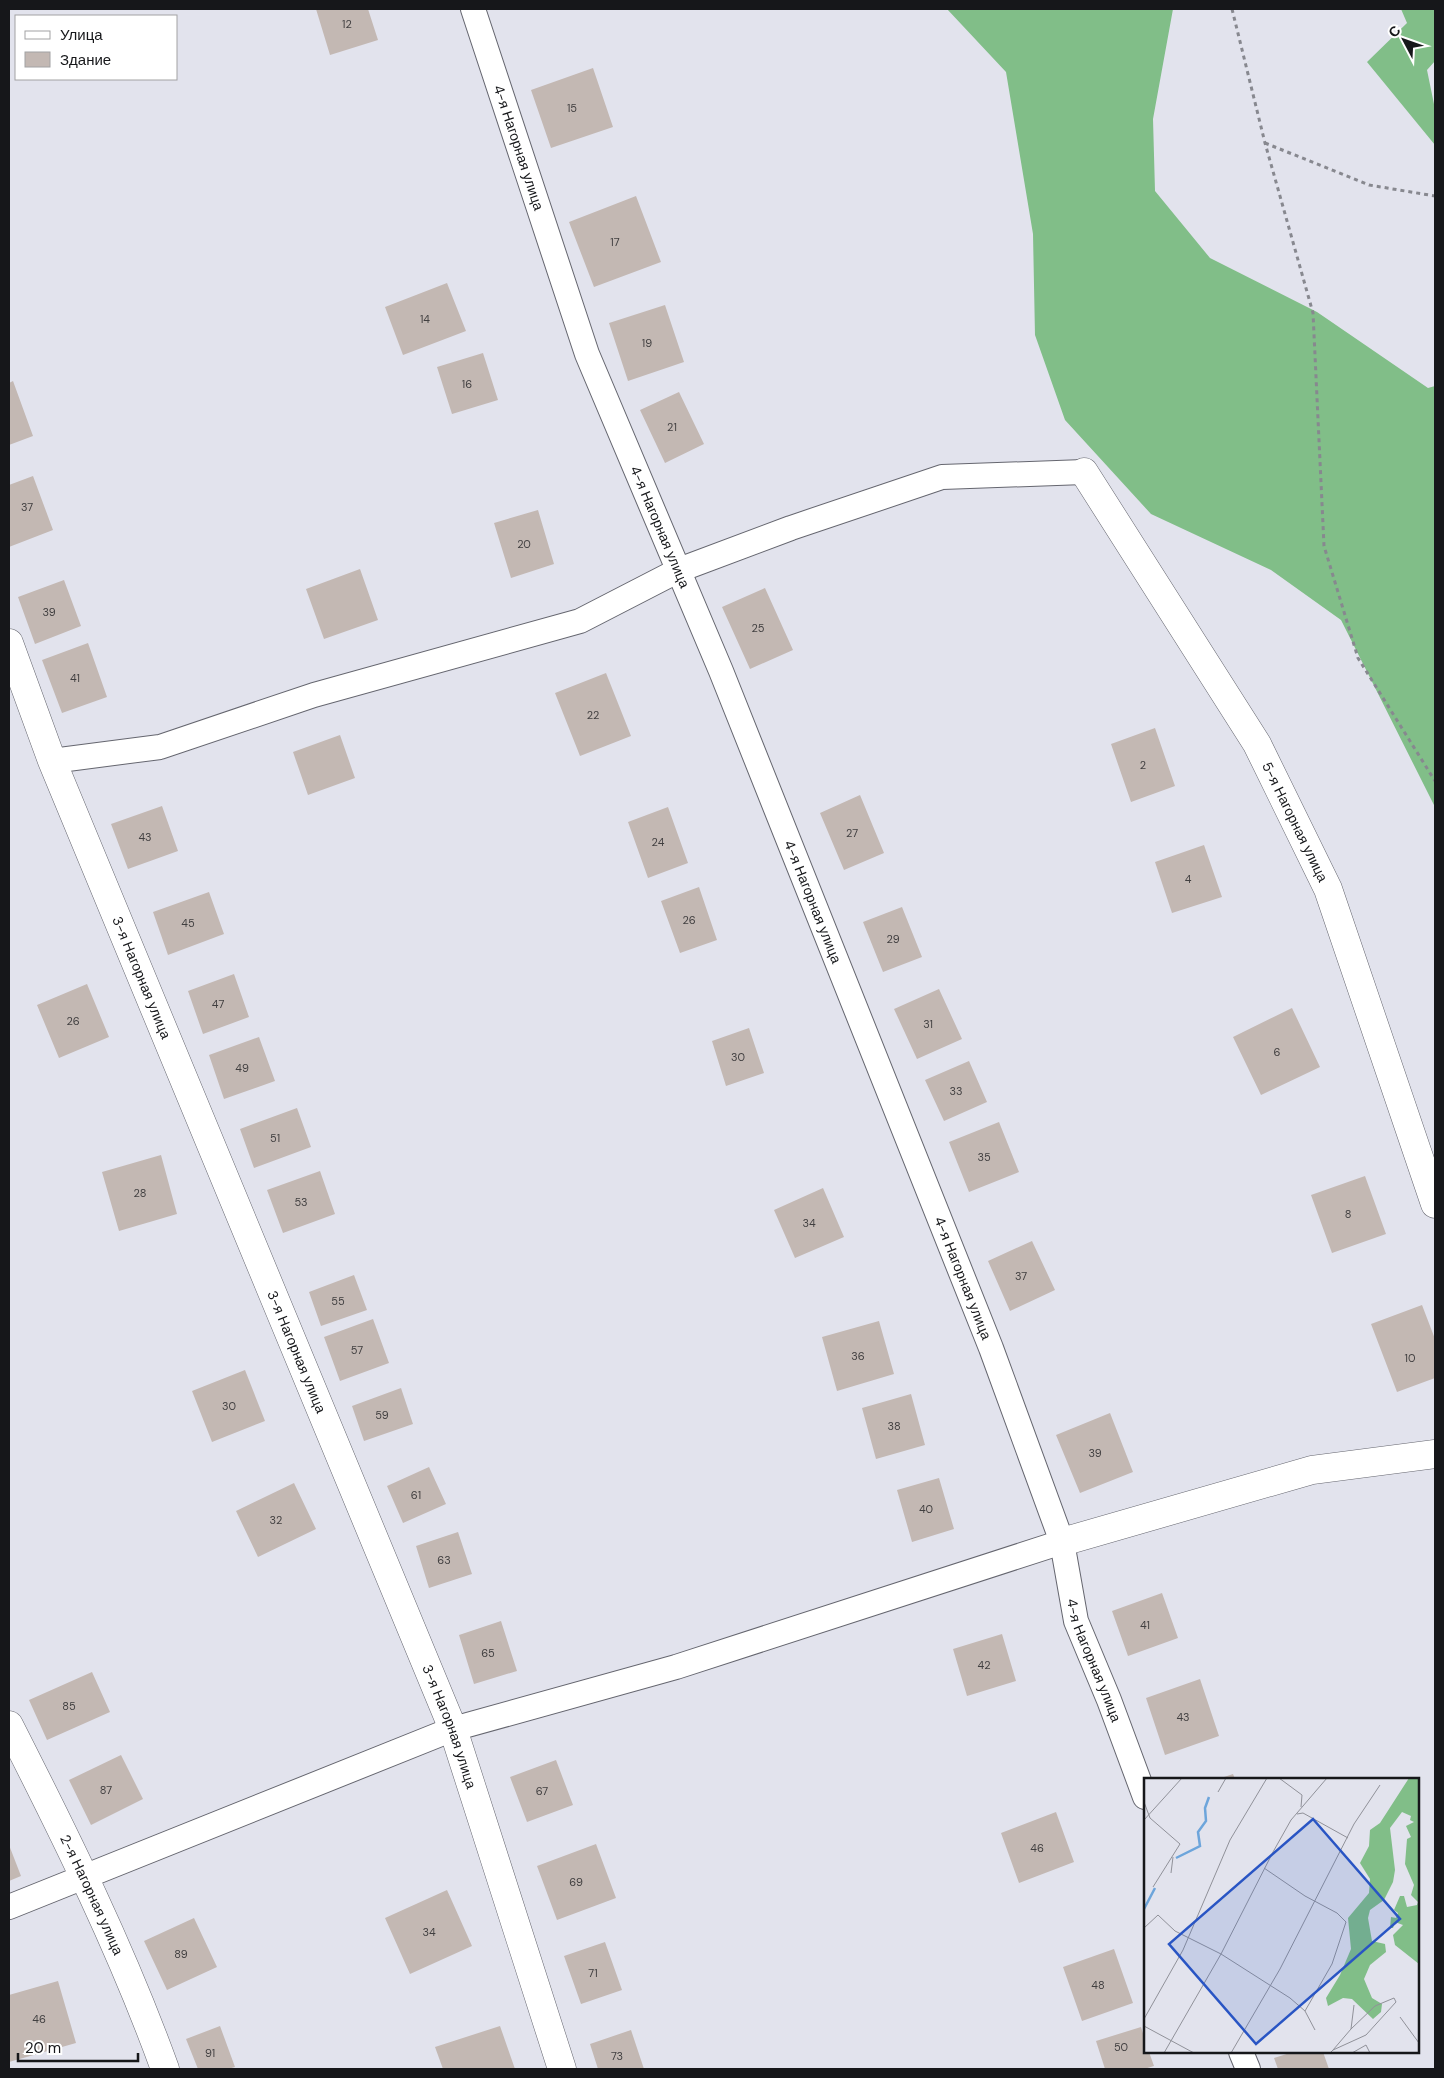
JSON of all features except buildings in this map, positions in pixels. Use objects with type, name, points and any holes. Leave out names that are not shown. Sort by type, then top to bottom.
[{"type":"street","name":"5-я Нагорная улица","points":[[1084,472],[1257,744],[1328,889],[1435,1204]]},
{"type":"street","name":"3-я Нагорная улица","points":[[9,643],[52,761],[453,1729],[562,2069]]},
{"type":"street","points":[[1062,1542],[1312,1470],[1435,1454]]},
{"type":"street","name":"2-я Нагорная улица","points":[[9,1725],[84,1876],[144,2011],[165,2069]]},
{"type":"lane","name":"4-я Нагорная улица","points":[[473,9],[587,354],[722,671],[987,1338],[1062,1542],[1076,1621],[1109,1700],[1144,1794]]},
{"type":"lane","points":[[52,761],[160,747],[314,695],[580,621],[679,570],[791,528],[942,476],[1084,472]]},
{"type":"lane","points":[[9,1907],[453,1729],[676,1667],[1062,1542]]},
{"type":"lane","points":[[1241,2053],[1248,2069]]},
{"type":"path","points":[[1232,9],[1265,143],[1313,313],[1324,546],[1358,658],[1435,781]]},
{"type":"path","points":[[1265,143],[1369,185],[1435,196]]},
{"type":"green space","points":[[947,9],[1173,9],[1153,119],[1155,191],[1210,258],[1317,312],[1428,388],[1435,386],[1435,807],[1341,620],[1271,570],[1151,514],[1065,420],[1035,335],[1033,234],[1006,72]]},
{"type":"green space","points":[[1401,9],[1435,9],[1435,61],[1427,70],[1435,109],[1435,145],[1367,62],[1407,23]]}]
